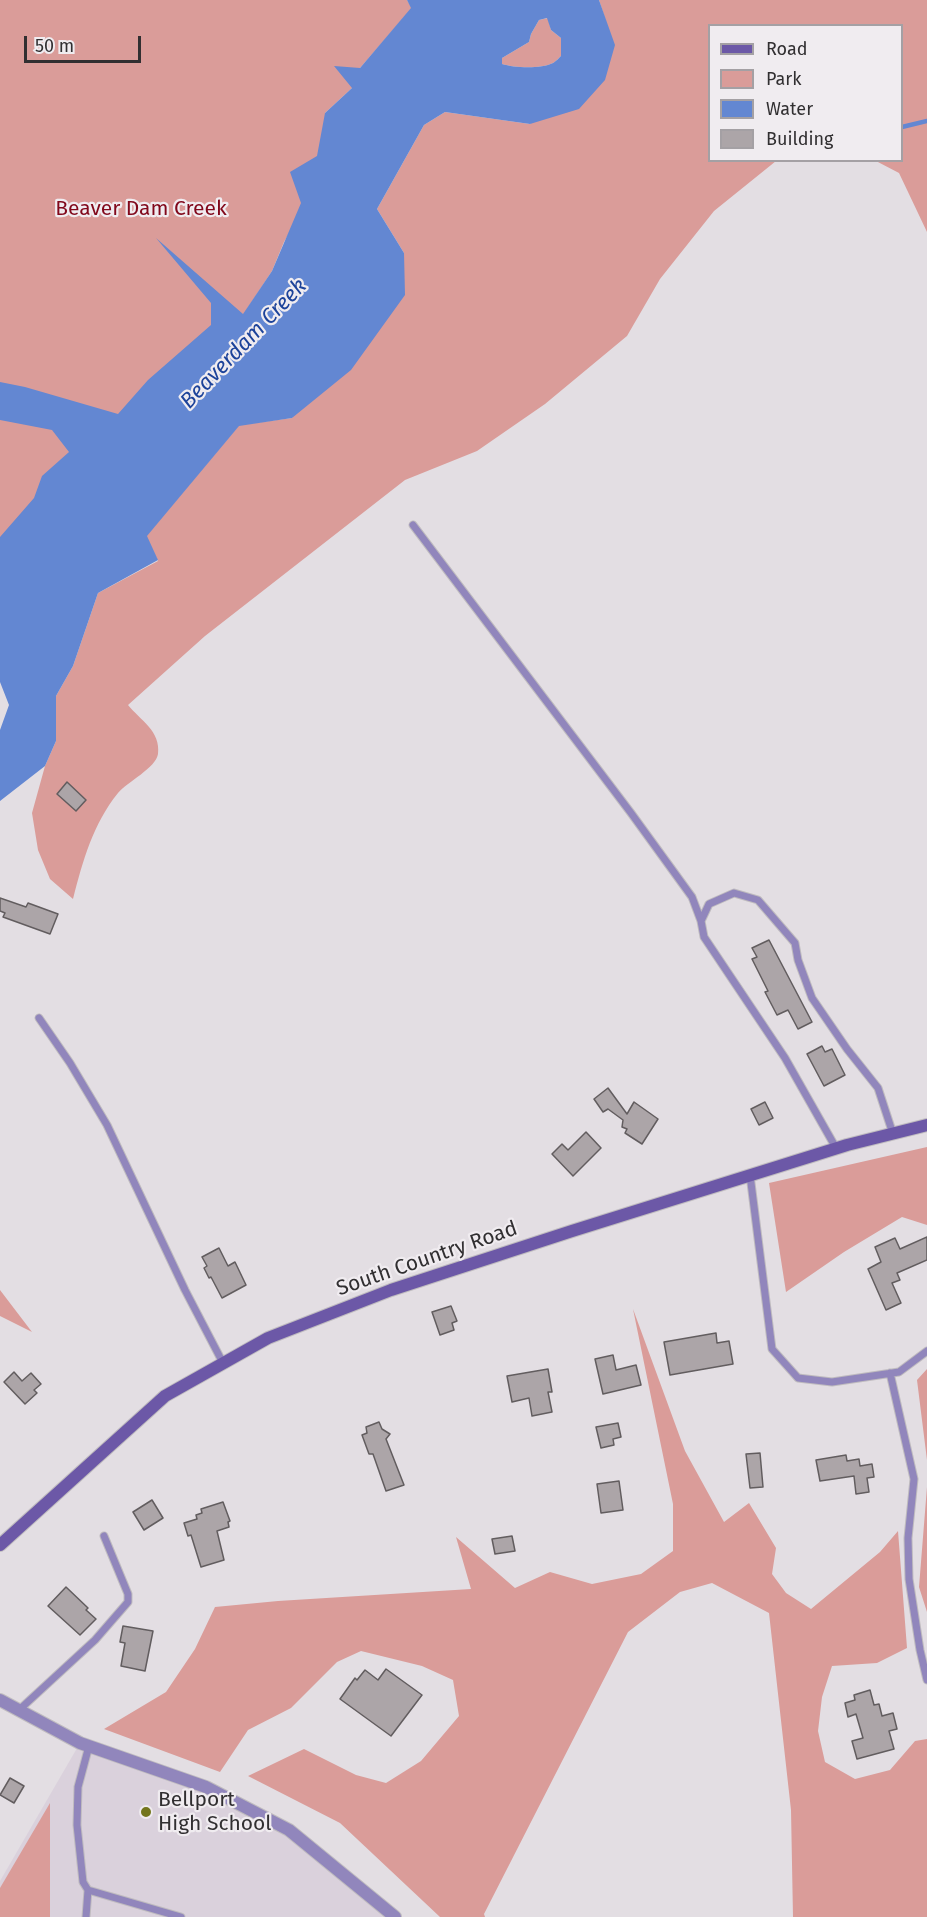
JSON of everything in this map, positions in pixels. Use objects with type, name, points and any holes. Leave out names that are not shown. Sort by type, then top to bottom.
[{"type":"main road","name":"South Country Road","points":[[0,1545],[165,1396],[268,1338],[391,1290],[836,1148],[927,1125]]},
{"type":"street","points":[[0,1700],[89,1746],[206,1787],[289,1830],[395,1917]]},
{"type":"lane","points":[[413,525],[692,897],[704,937],[785,1058],[836,1148]]},
{"type":"lane","points":[[701,921],[709,904],[734,893],[758,900],[795,943],[798,960],[812,998],[847,1049],[878,1088],[893,1134]]},
{"type":"lane","points":[[39,1018],[70,1063],[107,1125],[185,1290],[223,1363]]},
{"type":"lane","points":[[750,1175],[772,1349],[798,1378],[832,1382],[899,1372],[927,1351]]},
{"type":"lane","points":[[890,1373],[914,1479],[908,1538],[909,1579],[927,1680]]},
{"type":"lane","points":[[19,1710],[95,1640],[128,1602],[128,1594],[104,1536]]},
{"type":"lane","points":[[86,1917],[88,1890],[83,1882],[77,1825],[78,1787],[89,1746]]},
{"type":"lane","points":[[88,1890],[181,1917]]},
{"type":"shaded area","name":"Bellport High School","points":[[80,1743],[206,1787],[297,1836],[395,1917],[0,1917],[0,1881]]},
{"type":"green space","name":"Beaver Dam Creek","points":[[0,0],[407,0],[412,8],[360,68],[352,88],[325,113],[346,131],[284,242],[272,271],[224,350],[0,557]]},
{"type":"green space","points":[[599,0],[927,0],[927,232],[899,173],[878,162],[903,162],[903,24],[708,24],[708,162],[775,162],[714,211],[660,279],[627,336],[545,404],[477,451],[405,480],[205,636],[128,705],[153,732],[158,754],[147,770],[122,789],[109,805],[95,830],[85,856],[73,899],[50,879],[38,850],[32,813],[45,766],[56,741],[56,696],[73,666],[98,593],[158,561],[146,536],[239,425],[292,418],[404,253],[377,209],[424,125],[445,112],[530,124],[614,46]]},
{"type":"green space","points":[[548,18],[551,30],[561,38],[561,56],[554,63],[535,67],[502,64],[502,58],[529,42],[539,20]]},
{"type":"green space","points":[[927,1147],[927,1225],[902,1217],[844,1252],[786,1292],[769,1183]]},
{"type":"green space","points":[[0,1290],[32,1332],[0,1316]]},
{"type":"green space","points":[[633,1309],[685,1451],[724,1522],[749,1503],[776,1548],[772,1574],[786,1593],[811,1609],[880,1552],[898,1531],[907,1648],[877,1663],[832,1666],[822,1697],[818,1731],[825,1762],[855,1779],[890,1770],[915,1741],[927,1739],[927,1917],[793,1917],[791,1810],[769,1613],[712,1583],[680,1592],[628,1632],[484,1914],[485,1917],[440,1917],[340,1823],[248,1776],[304,1749],[356,1775],[386,1783],[421,1761],[459,1716],[453,1680],[422,1666],[361,1651],[337,1662],[291,1708],[248,1730],[220,1772],[104,1729],[166,1692],[195,1649],[215,1607],[471,1589],[456,1537],[515,1588],[550,1572],[592,1584],[641,1574],[673,1551],[673,1504]]},
{"type":"green space","points":[[927,1369],[927,1460],[917,1380]]},
{"type":"green space","points":[[927,1487],[927,1612],[919,1587]]},
{"type":"green space","points":[[50,1803],[50,1917],[0,1917],[0,1888]]},
{"type":"water","name":"Beaverdam Creek","points":[[407,0],[599,0],[615,45],[605,80],[579,109],[530,124],[445,112],[424,125],[377,209],[404,253],[405,295],[351,370],[292,418],[239,426],[147,536],[158,560],[98,593],[73,666],[56,696],[56,741],[45,766],[0,801],[0,730],[9,705],[0,682],[0,537],[34,498],[42,476],[69,452],[52,430],[0,420],[0,382],[118,414],[148,380],[211,325],[211,303],[156,238],[243,314],[272,271],[301,203],[290,172],[317,156],[325,113],[352,88],[334,66],[360,68],[411,8]],"holes":[[[547,18],[551,30],[561,38],[561,56],[554,63],[528,67],[502,64],[502,58],[529,42],[539,20]]]},
{"type":"building","points":[[67,782],[86,800],[76,811],[57,794]]},
{"type":"building","points":[[0,898],[26,907],[28,903],[58,914],[50,934],[3,917],[5,913],[0,911]]},
{"type":"building","points":[[769,940],[812,1022],[798,1029],[788,1010],[777,1015],[752,959],[757,957],[752,948]]},
{"type":"building","points":[[822,1046],[825,1052],[832,1049],[845,1075],[824,1086],[807,1054]]},
{"type":"building","points":[[608,1088],[627,1114],[634,1102],[658,1119],[642,1144],[625,1133],[627,1129],[622,1127],[623,1120],[608,1109],[603,1112],[594,1099]]},
{"type":"building","points":[[765,1102],[773,1118],[759,1125],[751,1109]]},
{"type":"building","points":[[586,1132],[601,1148],[573,1176],[552,1154],[562,1144],[568,1150]]},
{"type":"building","points":[[927,1237],[927,1260],[897,1273],[900,1280],[892,1283],[901,1303],[886,1310],[868,1269],[881,1262],[875,1247],[895,1238],[900,1249]]},
{"type":"building","points":[[219,1248],[228,1266],[235,1262],[246,1285],[222,1298],[204,1268],[207,1266],[202,1257]]},
{"type":"building","points":[[451,1306],[457,1321],[452,1323],[454,1330],[440,1335],[432,1312]]},
{"type":"building","points":[[716,1333],[717,1343],[729,1341],[733,1364],[670,1375],[664,1342]]},
{"type":"building","points":[[613,1355],[616,1370],[636,1365],[641,1385],[603,1394],[595,1359]]},
{"type":"building","points":[[548,1369],[552,1392],[548,1392],[552,1412],[532,1416],[529,1398],[512,1402],[507,1376]]},
{"type":"building","points":[[14,1372],[22,1381],[31,1373],[41,1384],[34,1390],[37,1393],[25,1404],[4,1382]]},
{"type":"building","points":[[379,1422],[382,1429],[390,1434],[386,1439],[404,1485],[386,1491],[373,1454],[369,1454],[362,1435],[367,1433],[366,1427]]},
{"type":"building","points":[[618,1423],[621,1437],[613,1439],[614,1445],[601,1448],[596,1427]]},
{"type":"building","points":[[760,1453],[763,1487],[750,1488],[746,1454]]},
{"type":"building","points":[[846,1455],[847,1461],[859,1459],[860,1466],[872,1464],[874,1477],[867,1478],[869,1492],[856,1494],[854,1476],[820,1481],[816,1460]]},
{"type":"building","points":[[619,1481],[623,1510],[601,1513],[597,1484]]},
{"type":"building","points":[[152,1500],[163,1518],[144,1530],[133,1512]]},
{"type":"building","points":[[223,1502],[230,1521],[228,1522],[229,1527],[217,1531],[224,1560],[201,1567],[191,1535],[188,1536],[184,1523],[197,1519],[196,1515],[202,1513],[201,1509]]},
{"type":"building","points":[[512,1536],[515,1551],[495,1554],[492,1539]]},
{"type":"building","points":[[66,1587],[96,1619],[80,1635],[48,1606]]},
{"type":"building","points":[[123,1626],[153,1631],[145,1671],[121,1666],[125,1643],[120,1642]]},
{"type":"building","points":[[386,1669],[422,1695],[391,1736],[340,1699],[355,1678],[357,1680],[365,1670],[378,1680]]},
{"type":"building","points":[[870,1690],[874,1705],[879,1704],[882,1716],[893,1713],[897,1729],[889,1731],[894,1749],[857,1759],[852,1741],[863,1738],[856,1714],[848,1717],[845,1703],[855,1700],[854,1695]]},
{"type":"building","points":[[10,1778],[24,1786],[14,1803],[0,1795]]},
{"type":"waterway","points":[[903,127],[927,121]]},
{"type":"place","name":"Bellport High School","points":[[146,1812]]}]
